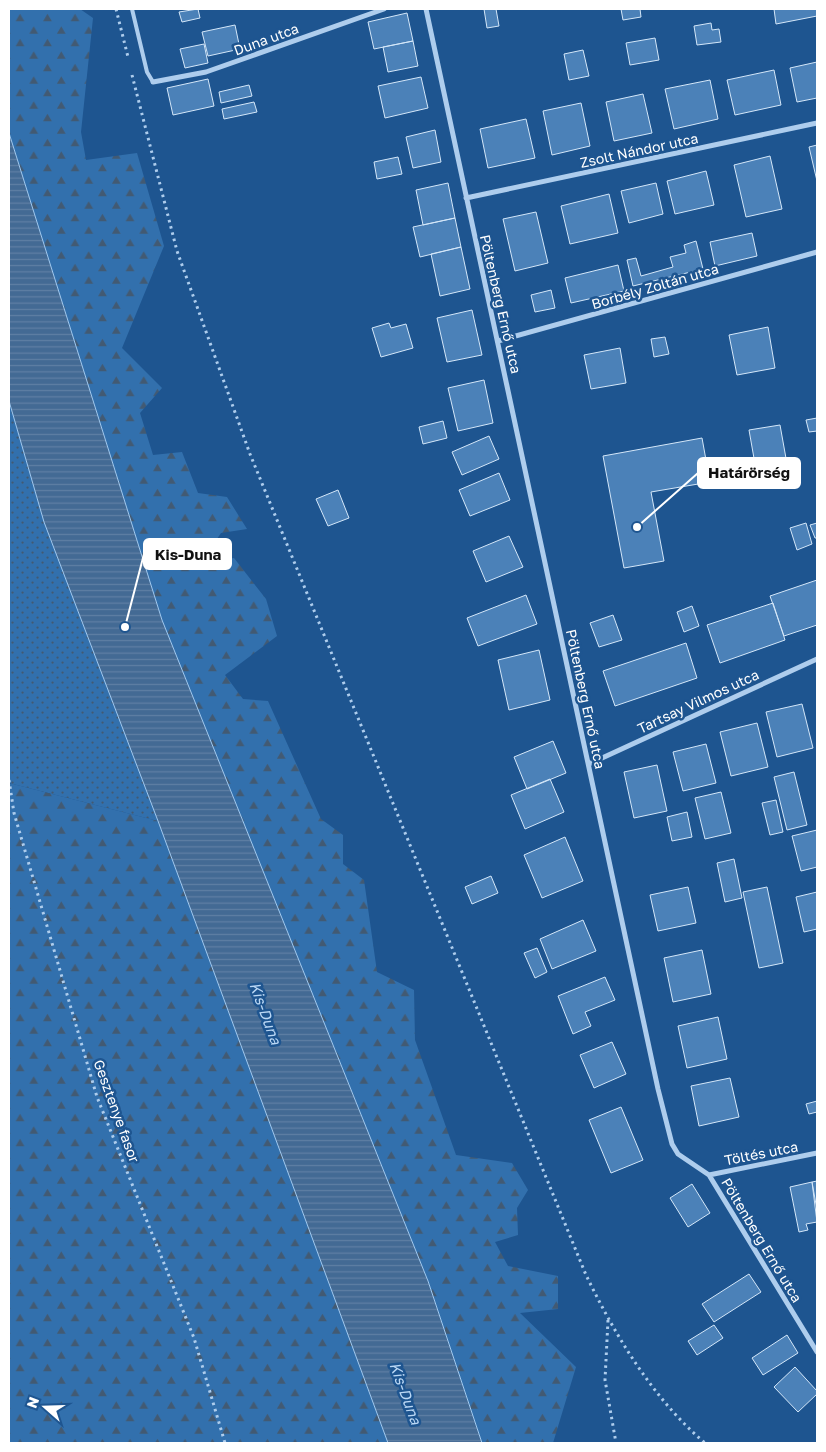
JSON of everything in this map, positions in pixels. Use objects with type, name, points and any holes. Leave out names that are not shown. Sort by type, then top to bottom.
[{"type":"street","name":"Duna utca","points":[[153,82],[206,72],[384,9]]},
{"type":"street","name":"Pöltenberg Ernő utca","points":[[426,9],[658,1089],[672,1144],[678,1154],[709,1175],[817,1352]]},
{"type":"street","name":"Zsolt Nándor utca","points":[[466,198],[817,123]]},
{"type":"street","name":"Borbély Zoltán utca","points":[[498,342],[817,252]]},
{"type":"street","name":"Tartsay Vilmos utca","points":[[589,764],[817,659]]},
{"type":"street","name":"Töltés utca","points":[[709,1175],[817,1153]]},
{"type":"lane","points":[[132,9],[147,72],[153,82]]},
{"type":"path","points":[[116,9],[128,61]]},
{"type":"path","points":[[131,70],[177,251],[250,454],[582,1266],[608,1320],[651,1384],[690,1431],[705,1443]]},
{"type":"path","name":"Gesztenye fasor","points":[[9,780],[14,813],[97,1097],[194,1338],[225,1443]]},
{"type":"path","points":[[9,811],[14,813]]},
{"type":"path","points":[[608,1320],[605,1380],[616,1443]]},
{"type":"green space","points":[[9,9],[80,9],[93,18],[81,132],[86,160],[137,153],[164,246],[122,348],[162,388],[140,413],[153,455],[182,452],[198,493],[227,497],[247,529],[221,533],[199,565],[234,558],[266,599],[277,636],[225,675],[243,699],[268,701],[321,819],[343,835],[343,864],[364,880],[377,972],[414,990],[415,1040],[456,1155],[512,1163],[528,1190],[517,1208],[518,1235],[495,1242],[508,1266],[558,1276],[558,1309],[520,1313],[576,1367],[553,1443],[482,1443],[428,1281],[162,620],[9,133]]},
{"type":"green space","points":[[9,401],[44,522],[158,821],[9,783]]},
{"type":"green space","points":[[9,783],[158,821],[388,1443],[9,1443]]},
{"type":"water","points":[[9,133],[162,620],[428,1281],[482,1443],[388,1443],[158,821],[44,522],[9,401]]},
{"type":"building","points":[[198,9],[200,18],[182,22],[179,12]]},
{"type":"building","points":[[484,9],[496,9],[499,26],[487,28]]},
{"type":"building","points":[[621,9],[640,9],[641,17],[623,20]]},
{"type":"building","points":[[774,9],[817,9],[817,16],[776,24]]},
{"type":"building","points":[[407,13],[413,41],[374,49],[368,22]]},
{"type":"building","points":[[711,23],[712,30],[719,29],[721,42],[697,45],[694,26]]},
{"type":"building","points":[[235,25],[240,49],[208,56],[202,32]]},
{"type":"building","points":[[655,38],[659,60],[630,65],[626,43]]},
{"type":"building","points":[[413,41],[418,66],[388,72],[383,47]]},
{"type":"building","points":[[204,44],[208,63],[185,68],[180,49]]},
{"type":"building","points":[[583,50],[589,76],[569,80],[564,54]]},
{"type":"building","points":[[817,62],[817,98],[797,102],[790,68]]},
{"type":"building","points":[[774,70],[781,105],[735,115],[727,80]]},
{"type":"building","points":[[421,77],[428,108],[385,118],[378,86]]},
{"type":"building","points":[[208,79],[214,106],[173,115],[167,88]]},
{"type":"building","points":[[710,80],[718,119],[674,129],[665,89]]},
{"type":"building","points":[[249,85],[252,96],[221,103],[219,92]]},
{"type":"building","points":[[643,94],[652,133],[614,141],[606,102]]},
{"type":"building","points":[[254,102],[257,112],[224,119],[222,109]]},
{"type":"building","points":[[581,103],[590,146],[552,155],[543,111]]},
{"type":"building","points":[[526,119],[535,158],[488,168],[480,129]]},
{"type":"building","points":[[435,130],[441,162],[413,168],[406,137]]},
{"type":"building","points":[[817,145],[817,181],[809,147]]},
{"type":"building","points":[[770,156],[782,209],[746,217],[734,165]]},
{"type":"building","points":[[398,157],[402,174],[377,179],[374,162]]},
{"type":"building","points":[[706,171],[714,205],[675,214],[667,181]]},
{"type":"building","points":[[448,183],[455,218],[423,225],[416,190]]},
{"type":"building","points":[[656,183],[663,214],[629,223],[621,191]]},
{"type":"building","points":[[609,194],[618,233],[570,244],[561,206]]},
{"type":"building","points":[[536,212],[548,263],[515,271],[503,219]]},
{"type":"building","points":[[455,218],[461,247],[420,257],[413,227]]},
{"type":"building","points":[[752,233],[757,256],[715,266],[710,242]]},
{"type":"building","points":[[696,241],[703,269],[633,286],[627,260],[636,258],[641,276],[673,267],[670,257],[686,253],[684,245]]},
{"type":"building","points":[[461,247],[470,289],[440,296],[431,254]]},
{"type":"building","points":[[618,265],[624,291],[571,303],[565,278]]},
{"type":"building","points":[[551,290],[555,308],[535,312],[531,295]]},
{"type":"building","points":[[472,310],[482,355],[447,362],[437,318]]},
{"type":"building","points":[[389,323],[391,328],[406,324],[413,348],[381,357],[372,328]]},
{"type":"building","points":[[768,327],[775,368],[737,375],[729,335]]},
{"type":"building","points":[[665,337],[669,354],[654,357],[651,339]]},
{"type":"building","points":[[620,348],[626,383],[591,389],[584,355]]},
{"type":"building","points":[[484,380],[493,423],[458,431],[448,388]]},
{"type":"building","points":[[817,418],[817,431],[809,432],[806,420]]},
{"type":"building","points":[[443,421],[447,438],[423,444],[419,427]]},
{"type":"building","points":[[780,425],[789,475],[758,481],[749,430]]},
{"type":"building","points":[[489,436],[499,459],[462,475],[452,452]]},
{"type":"building","points":[[702,438],[710,482],[651,492],[664,561],[624,568],[603,456]]},
{"type":"building","points":[[499,473],[510,500],[470,516],[459,490]]},
{"type":"building","points":[[338,490],[349,518],[328,526],[316,499]]},
{"type":"building","points":[[806,523],[812,544],[797,550],[790,528]]},
{"type":"building","points":[[817,523],[817,538],[815,538],[810,525]]},
{"type":"building","points":[[509,536],[523,567],[486,582],[473,551]]},
{"type":"building","points":[[817,580],[817,625],[784,636],[770,596]]},
{"type":"building","points":[[526,595],[537,624],[478,646],[467,618]]},
{"type":"building","points":[[773,603],[785,640],[720,663],[707,625]]},
{"type":"building","points":[[692,606],[699,626],[684,632],[677,612]]},
{"type":"building","points":[[613,615],[622,640],[599,647],[590,623]]},
{"type":"building","points":[[686,643],[697,678],[615,706],[603,671]]},
{"type":"building","points":[[539,650],[550,700],[509,710],[498,660]]},
{"type":"building","points":[[802,704],[813,748],[777,757],[766,712]]},
{"type":"building","points":[[757,723],[768,767],[731,776],[720,732]]},
{"type":"building","points":[[553,741],[566,773],[527,789],[514,757]]},
{"type":"building","points":[[706,744],[716,783],[683,791],[673,752]]},
{"type":"building","points":[[657,765],[667,811],[634,818],[624,772]]},
{"type":"building","points":[[794,772],[807,825],[787,830],[774,777]]},
{"type":"building","points":[[550,779],[564,812],[525,829],[511,795]]},
{"type":"building","points":[[721,792],[731,833],[705,839],[695,798]]},
{"type":"building","points":[[776,800],[783,832],[770,835],[762,803]]},
{"type":"building","points":[[687,812],[692,837],[672,841],[667,817]]},
{"type":"building","points":[[817,830],[817,867],[801,871],[792,836]]},
{"type":"building","points":[[565,837],[583,881],[542,898],[524,855]]},
{"type":"building","points":[[734,859],[742,898],[725,902],[717,863]]},
{"type":"building","points":[[491,876],[498,893],[472,904],[465,887]]},
{"type":"building","points":[[688,887],[696,923],[658,931],[650,895]]},
{"type":"building","points":[[767,887],[783,963],[759,968],[743,892]]},
{"type":"building","points":[[817,892],[817,929],[804,932],[796,897]]},
{"type":"building","points":[[583,920],[596,951],[552,969],[540,939]]},
{"type":"building","points":[[537,948],[547,972],[535,978],[524,953]]},
{"type":"building","points":[[702,950],[711,994],[673,1002],[664,958]]},
{"type":"building","points":[[605,977],[615,1000],[585,1012],[591,1026],[573,1034],[558,996]]},
{"type":"building","points":[[718,1017],[727,1059],[687,1068],[678,1026]]},
{"type":"building","points":[[612,1042],[626,1074],[594,1088],[580,1055]]},
{"type":"building","points":[[730,1078],[739,1117],[699,1126],[691,1086]]},
{"type":"building","points":[[817,1101],[817,1112],[809,1114],[806,1104]]},
{"type":"building","points":[[621,1107],[643,1160],[611,1173],[589,1120]]},
{"type":"building","points":[[817,1181],[817,1210],[812,1182]]},
{"type":"building","points":[[812,1182],[817,1222],[806,1224],[808,1230],[799,1232],[790,1187]]},
{"type":"building","points":[[692,1184],[710,1213],[688,1227],[670,1198]]},
{"type":"building","points":[[749,1274],[761,1292],[714,1322],[702,1304]]},
{"type":"building","points":[[714,1325],[723,1338],[697,1355],[688,1341]]},
{"type":"building","points":[[787,1335],[798,1353],[763,1375],[752,1358]]},
{"type":"building","points":[[795,1367],[817,1391],[817,1394],[798,1412],[774,1387]]},
{"type":"place","name":"Határörség","points":[[637,527]]},
{"type":"place","name":"Kis-Duna","points":[[125,627]]}]
